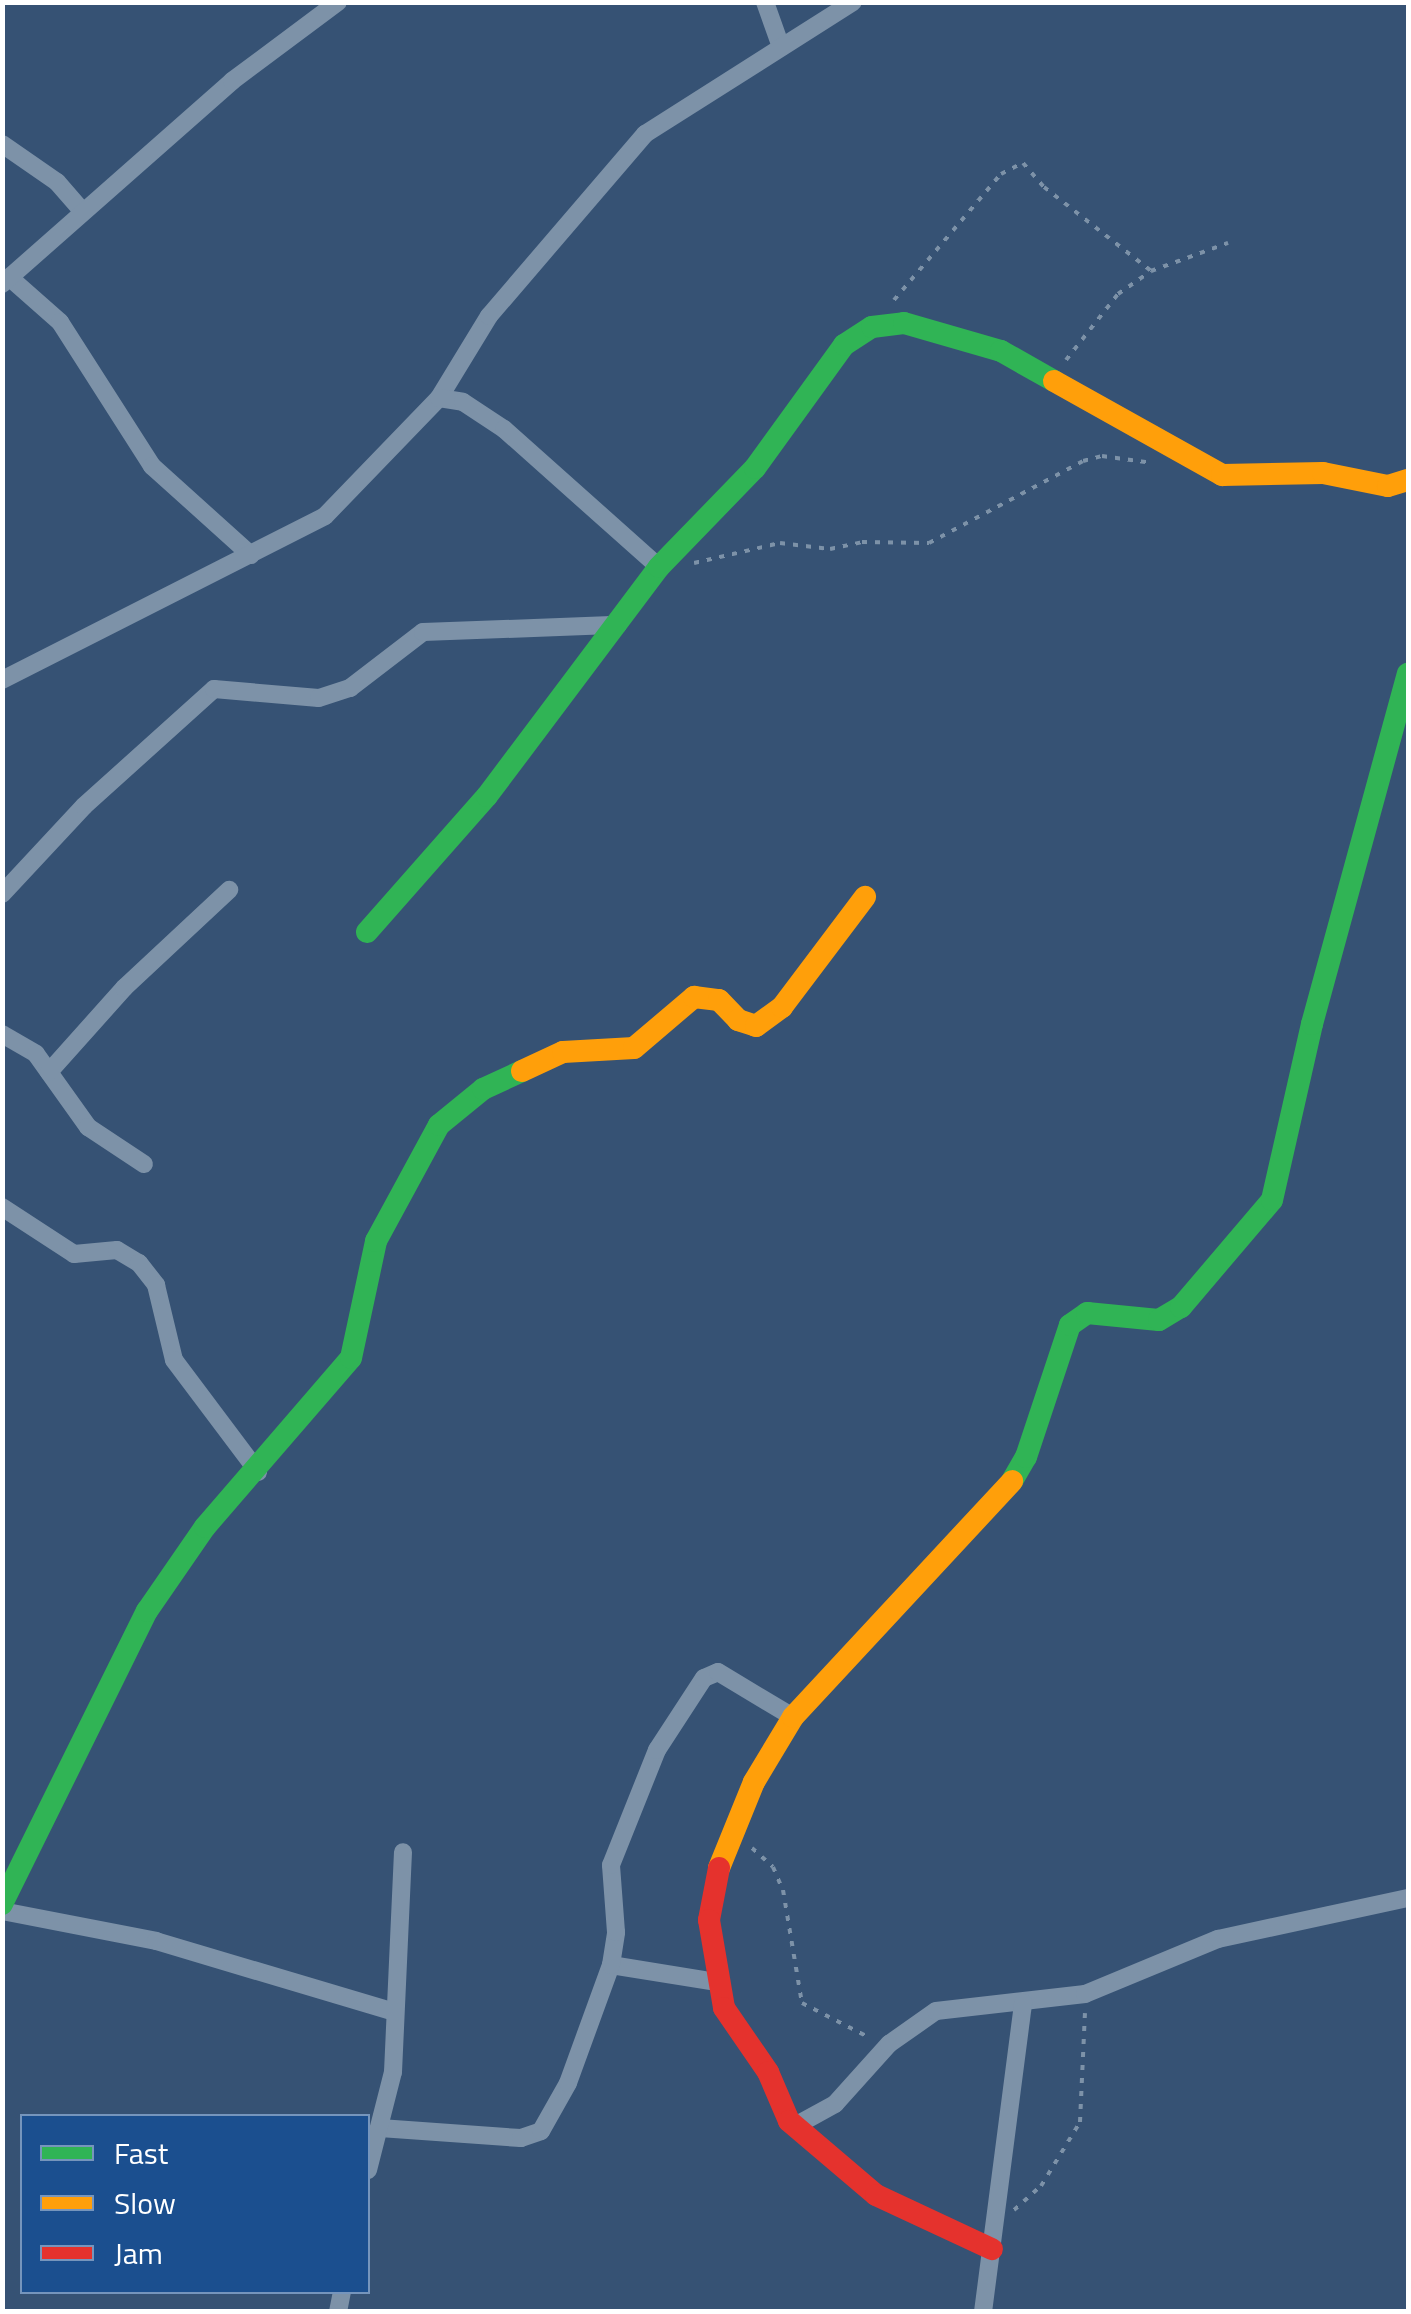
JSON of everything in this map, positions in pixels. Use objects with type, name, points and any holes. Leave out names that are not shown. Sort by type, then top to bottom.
[{"type":"street","points":[[251,555],[152,466],[60,322],[6,280],[232,81],[338,2]]},
{"type":"street","points":[[766,2],[781,47]]},
{"type":"street","points":[[4,675],[325,516],[438,398],[489,316],[645,134],[853,2]]},
{"type":"street","points":[[2,144],[57,182],[82,211]]},
{"type":"street","points":[[367,932],[488,796],[658,567],[755,468],[844,344],[872,327],[904,323],[964,336],[1052,380],[1222,475],[1323,473],[1388,486],[1408,480]]},
{"type":"street","points":[[438,398],[464,402],[504,430],[658,567]]},
{"type":"street","points":[[2,894],[84,806],[214,689],[319,698],[350,688],[423,632],[618,625]]},
{"type":"street","points":[[992,2249],[876,2195],[795,2126],[724,2008],[716,1982],[708,1920],[732,1831],[792,1716],[1008,1487],[1026,1457],[1070,1325],[1087,1313],[1159,1320],[1206,1284],[1262,1216],[1279,1183],[1312,1024],[1408,674]]},
{"type":"street","points":[[49,1072],[124,988],[229,890]]},
{"type":"street","points":[[392,2011],[156,1941],[2,1907],[147,1610],[204,1527],[258,1472],[351,1358],[376,1241],[439,1125],[483,1090],[563,1052],[634,1048],[694,997],[719,1000],[738,1020],[756,1026],[782,1007],[865,897]]},
{"type":"street","points":[[2,1034],[26,1046],[88,1127],[144,1164]]},
{"type":"street","points":[[2,1207],[74,1254],[117,1250],[139,1263],[156,1285],[174,1360],[258,1472]]},
{"type":"street","points":[[380,2128],[521,2138],[541,2131],[568,2084],[611,1965],[617,1840],[657,1750],[704,1678],[728,1673],[792,1716]]},
{"type":"street","points":[[370,2163],[392,2072],[392,2011],[403,1852]]},
{"type":"street","points":[[795,2126],[835,2104],[888,2044],[936,2011],[1084,1994],[1218,1939],[1408,1898]]},
{"type":"street","points":[[611,1965],[716,1982]]},
{"type":"street","points":[[982,2312],[1022,2003]]},
{"type":"path","points":[[872,327],[1001,174],[1024,163],[1044,188],[1151,270]]},
{"type":"path","points":[[1052,380],[1118,294],[1151,270],[1228,243]]},
{"type":"path","points":[[658,567],[780,543],[830,549],[862,542],[928,543],[1083,461],[1102,456],[1170,466]]},
{"type":"path","points":[[732,1831],[778,1874],[805,2008],[888,2044]]},
{"type":"path","points":[[995,2223],[1041,2186],[1080,2122],[1084,1994]]},
{"type":"traffic: fast","points":[[367,932],[487,796],[659,567],[755,468],[844,345],[872,327],[904,323],[1001,351],[1054,381]]},
{"type":"traffic: fast","points":[[1012,1481],[1026,1457],[1070,1325],[1087,1313],[1159,1320],[1181,1307],[1272,1200],[1312,1024],[1408,674]]},
{"type":"traffic: fast","points":[[2,1904],[147,1611],[205,1527],[351,1358],[376,1241],[439,1125],[483,1089],[522,1071]]},
{"type":"traffic: slow","points":[[1054,381],[1222,475],[1323,473],[1388,486],[1408,480]]},
{"type":"traffic: slow","points":[[522,1071],[563,1052],[634,1048],[694,997],[719,1000],[738,1020],[756,1026],[782,1007],[865,897]]},
{"type":"traffic: slow","points":[[719,1868],[754,1782],[793,1717],[1012,1481]]},
{"type":"traffic: jam","points":[[719,1868],[709,1920],[724,2008],[768,2072],[789,2121],[876,2195],[992,2249]]}]
